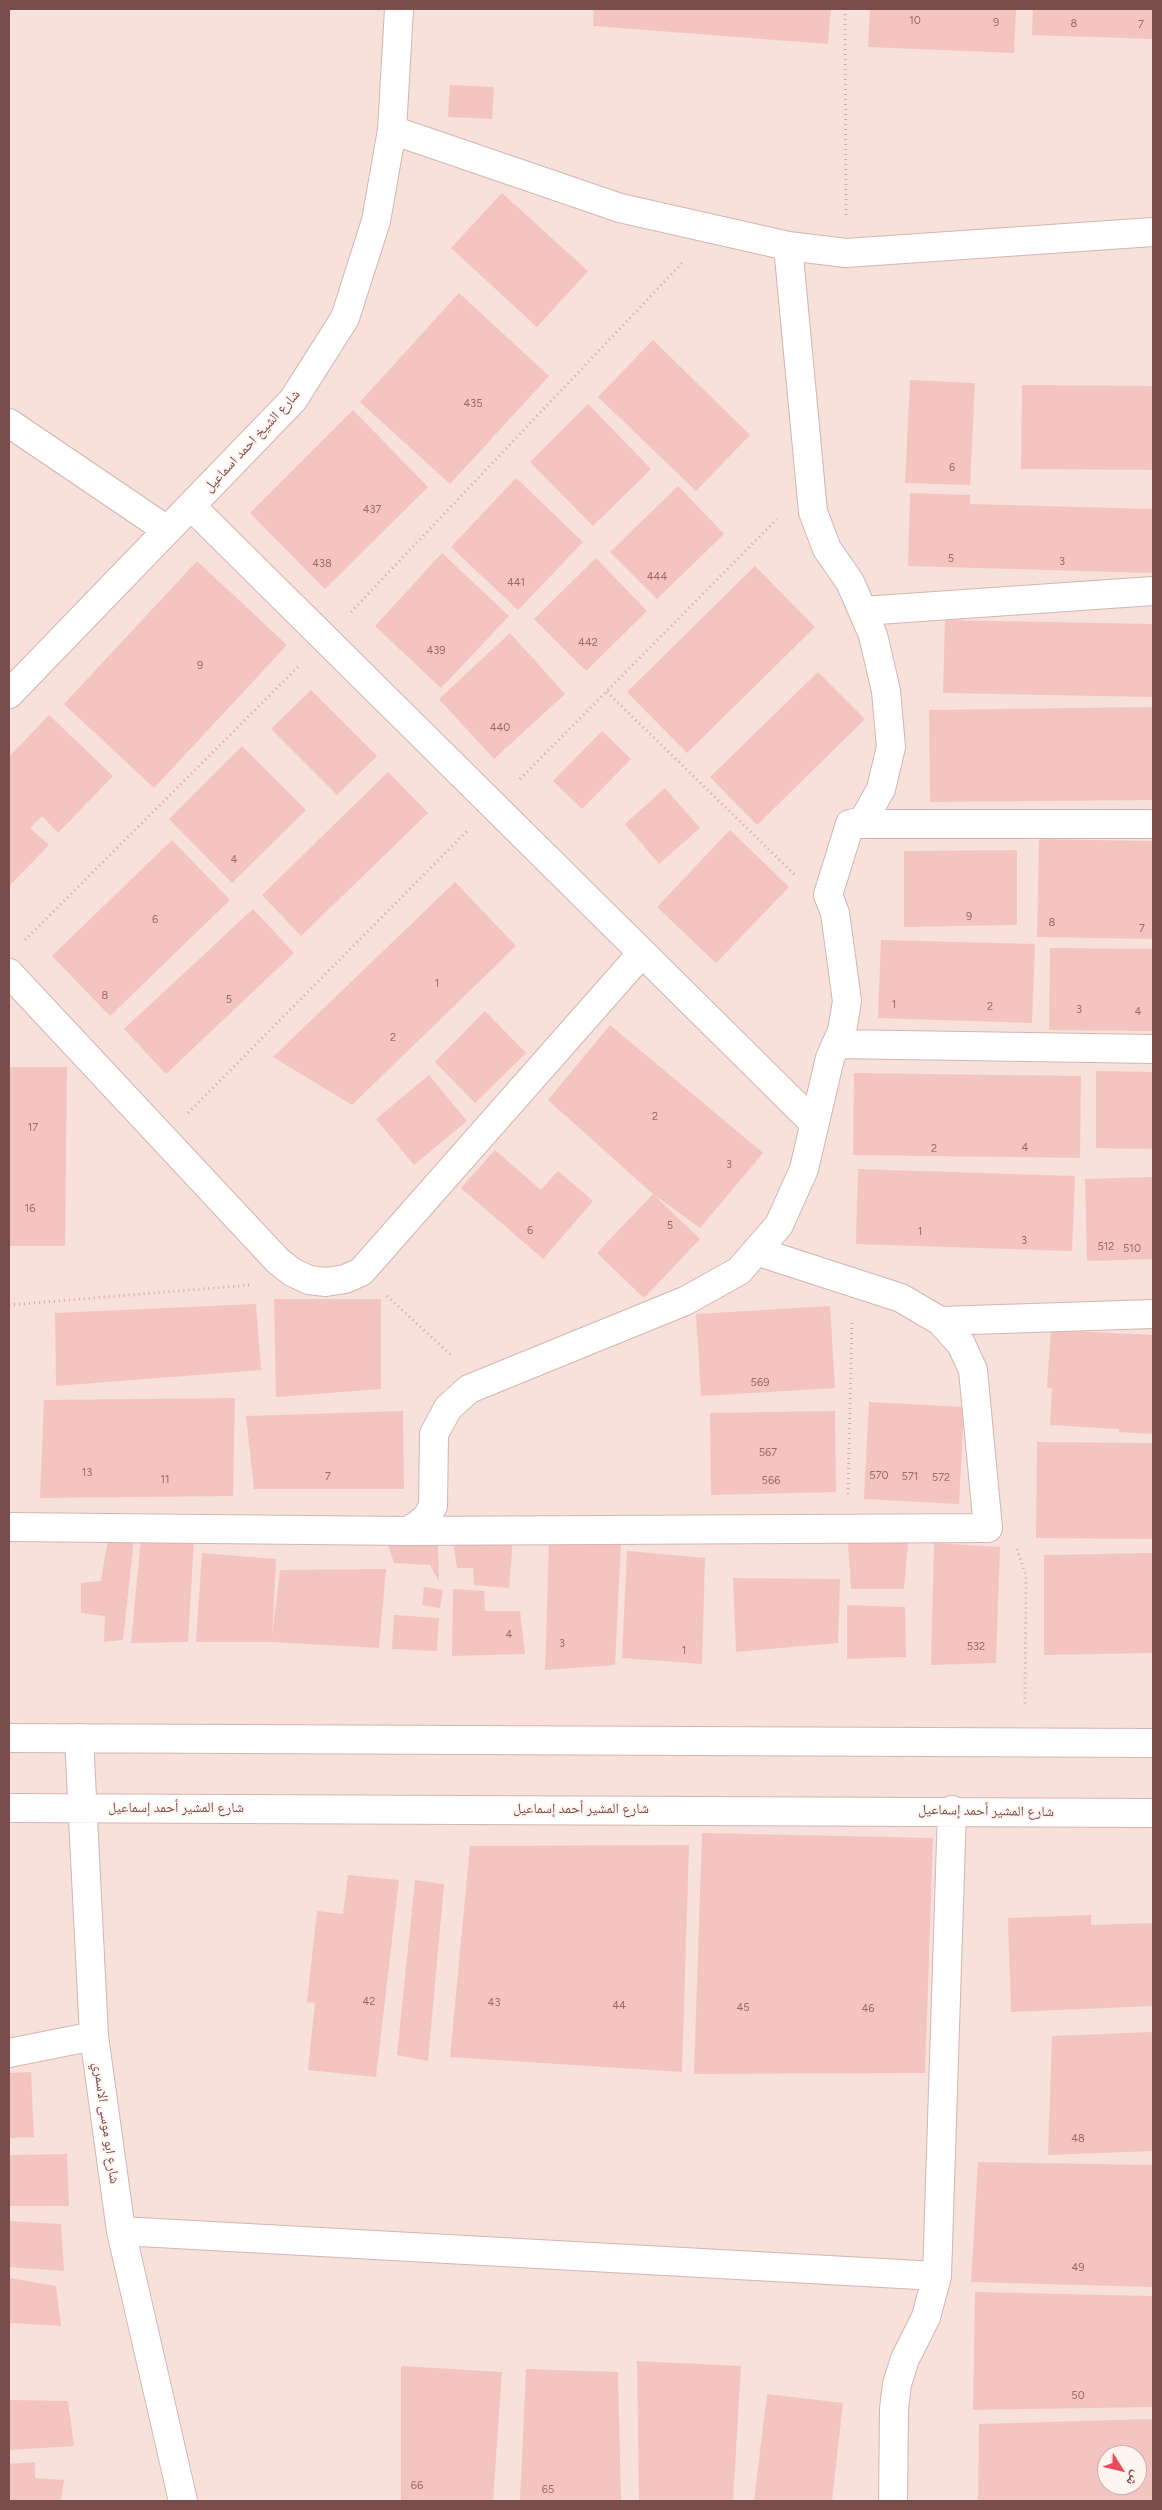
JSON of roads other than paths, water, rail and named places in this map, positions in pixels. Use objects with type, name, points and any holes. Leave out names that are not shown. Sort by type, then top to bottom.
[{"type":"street","name":"شارع الشيخ احمد اسماعيل","points":[[9,694],[294,400],[345,318],[376,221],[392,130],[399,9]]},
{"type":"street","points":[[392,130],[620,208],[788,246],[846,253],[1153,232]]},
{"type":"street","points":[[788,246],[813,512],[827,549],[850,582],[873,635],[886,691],[890,748],[881,789],[863,821],[850,824]]},
{"type":"street","points":[[9,423],[167,530]]},
{"type":"street","points":[[191,506],[814,1123]]},
{"type":"street","points":[[863,611],[1153,591]]},
{"type":"street","points":[[850,824],[1153,824]]},
{"type":"street","points":[[407,1531],[427,1517],[433,1506],[435,1494],[434,1434],[448,1408],[469,1389],[685,1301],[739,1271],[779,1225],[804,1169],[830,1058],[842,1031],[847,1001],[835,913],[828,895],[850,824]]},
{"type":"street","points":[[9,973],[278,1261],[292,1272],[309,1280],[326,1282],[345,1279],[361,1272],[642,953]]},
{"type":"street","points":[[836,1044],[1153,1049]]},
{"type":"street","points":[[9,1527],[407,1531],[988,1528],[973,1370],[961,1344],[940,1321],[901,1298],[756,1251]]},
{"type":"street","points":[[940,1321],[1153,1314]]},
{"type":"street","points":[[9,1738],[1153,1743]]},
{"type":"street","name":"شارع ابو موسى الاسمري","points":[[78,1738],[94,2036],[121,2231],[182,2501]]},
{"type":"street","name":"شارع المشير أحمد إسماعيل","points":[[9,1808],[952,1810],[1153,1813]]},
{"type":"street","points":[[893,2501],[894,2409],[897,2384],[905,2359],[926,2317],[937,2276],[952,1810]]},
{"type":"street","points":[[9,2053],[94,2036]]},
{"type":"street","points":[[121,2231],[937,2276]]}]
